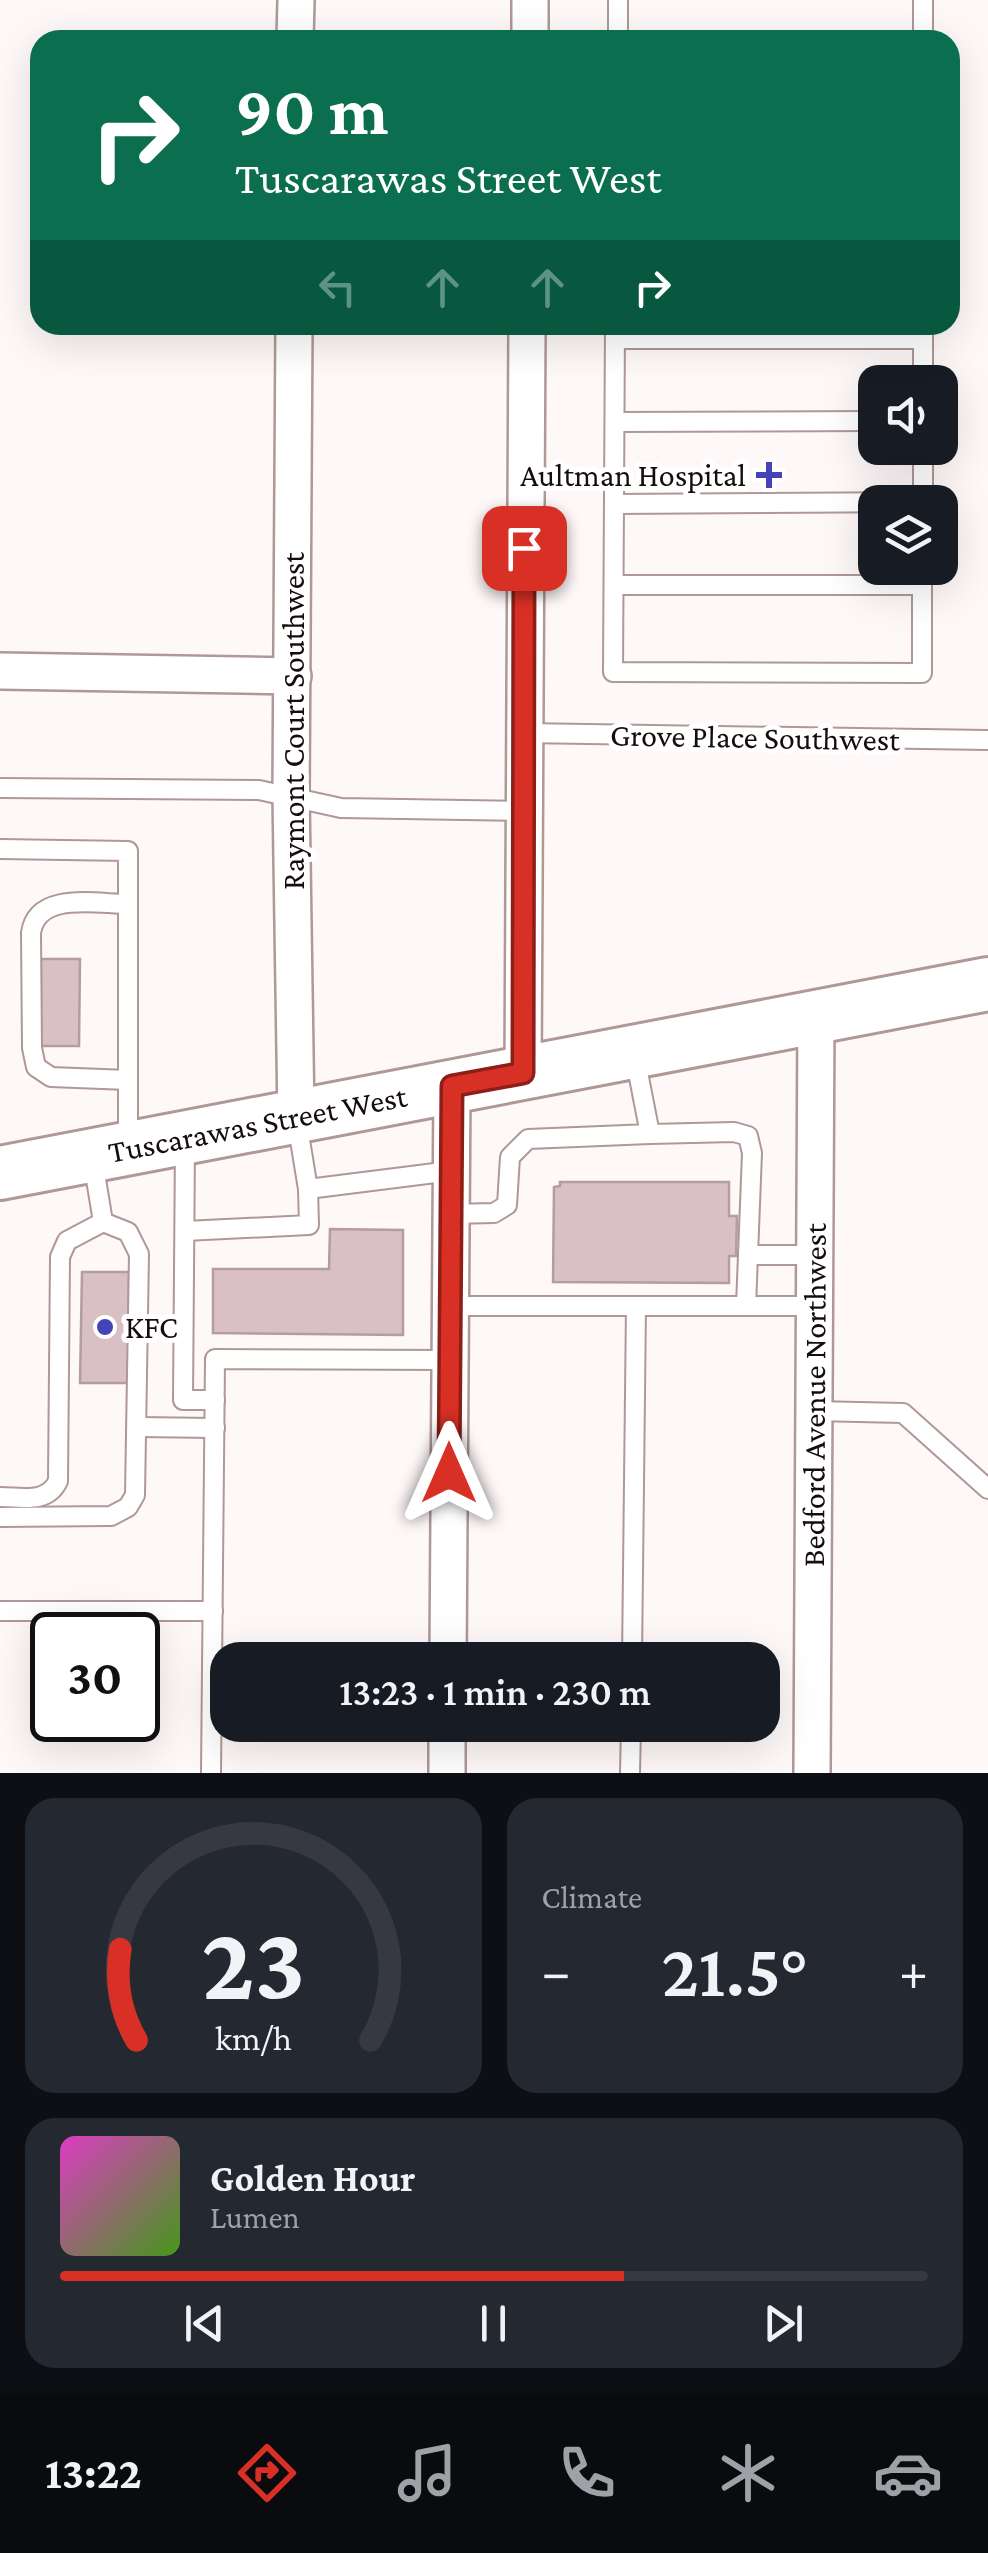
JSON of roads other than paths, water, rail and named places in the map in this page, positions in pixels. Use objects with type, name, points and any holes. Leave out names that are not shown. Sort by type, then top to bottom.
[{"type":"main road","name":"Tuscarawas Street West","points":[[0,1172],[988,984]]},
{"type":"street","points":[[296,0],[296,30]]},
{"type":"street","points":[[530,0],[530,30]]},
{"type":"street","name":"Raymont Court Southwest","points":[[294,335],[291,794],[296,1117]]},
{"type":"street","points":[[523,1073],[526,335]]},
{"type":"street","points":[[0,671],[293,676]]},
{"type":"street","name":"Bedford Avenue Northwest","points":[[812,1773],[816,1017]]},
{"type":"street","points":[[448,1642],[452,1086]]},
{"type":"street","points":[[447,1773],[448,1742]]},
{"type":"lane","points":[[618,0],[618,30]]},
{"type":"lane","points":[[923,0],[923,30]]},
{"type":"lane","points":[[615,335],[613,672],[922,673],[922,585]]},
{"type":"lane","points":[[922,365],[923,335]]},
{"type":"lane","points":[[614,422],[858,420]]},
{"type":"lane","points":[[614,504],[858,502]]},
{"type":"lane","points":[[614,586],[858,578]]},
{"type":"lane","name":"Grove Place Southwest","points":[[522,734],[988,740]]},
{"type":"lane","points":[[0,788],[259,790],[341,808],[522,811]]},
{"type":"lane","points":[[0,849],[128,851],[128,1080],[110,1152],[103,1222]]},
{"type":"lane","points":[[128,904],[50,906],[35,916],[31,933],[32,1048],[36,1067],[52,1077],[128,1080]]},
{"type":"lane","points":[[634,1052],[650,1134]]},
{"type":"lane","points":[[184,1231],[309,1225],[308,1189],[296,1117]]},
{"type":"lane","points":[[451,1214],[494,1212],[508,1205],[510,1158],[528,1140],[734,1132],[748,1136],[752,1153],[746,1306]]},
{"type":"lane","points":[[186,1137],[183,1400],[215,1400]]},
{"type":"lane","points":[[308,1189],[451,1171]]},
{"type":"lane","points":[[0,1497],[39,1497],[56,1485],[60,1257],[67,1241],[103,1222],[128,1232],[138,1254],[136,1489],[128,1507],[111,1516],[0,1517]]},
{"type":"lane","points":[[748,1255],[814,1255]]},
{"type":"lane","points":[[450,1306],[814,1306]]},
{"type":"lane","points":[[632,1642],[636,1306]]},
{"type":"lane","points":[[211,1773],[215,1359],[450,1360]]},
{"type":"lane","points":[[814,1411],[903,1412],[988,1488]]},
{"type":"lane","points":[[138,1421],[215,1428]]},
{"type":"lane","points":[[0,1611],[213,1611]]},
{"type":"lane","points":[[630,1773],[631,1742]]},
{"type":"place","name":"Aultman Hospital","points":[[769,475]]},
{"type":"place","name":"KFC","points":[[105,1327]]}]
